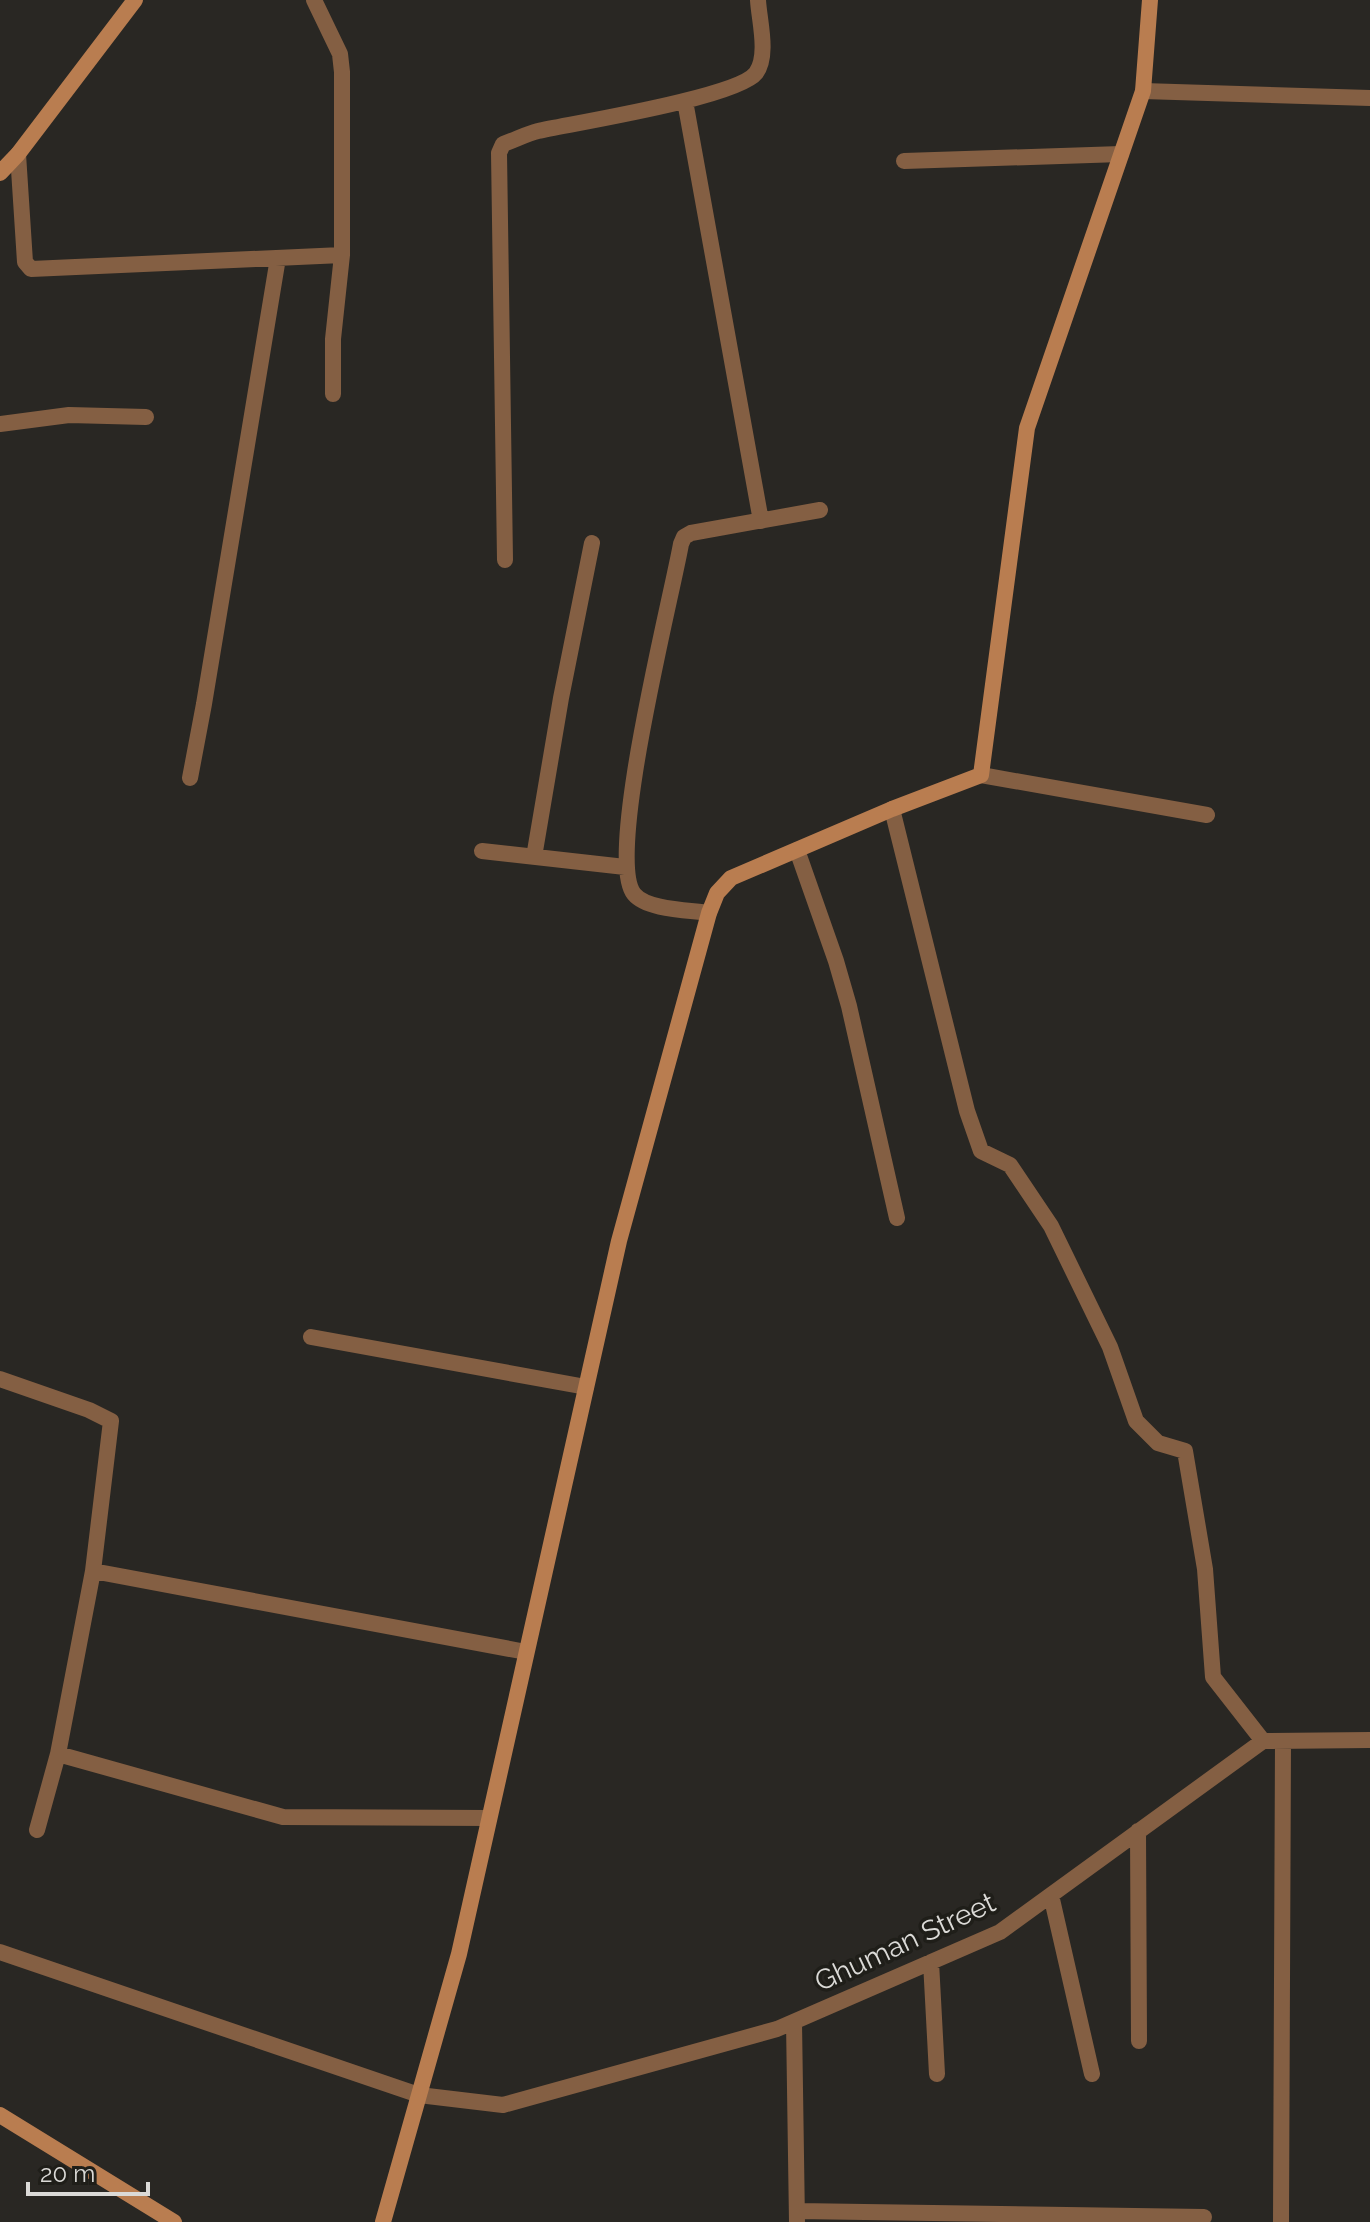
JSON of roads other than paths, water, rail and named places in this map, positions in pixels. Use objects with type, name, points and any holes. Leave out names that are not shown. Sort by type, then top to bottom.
[{"type":"street","points":[[0,173],[18,154],[135,0]]},
{"type":"street","points":[[314,0],[340,54],[342,72],[342,255],[333,339],[333,394]]},
{"type":"street","points":[[505,560],[499,153],[503,144],[533,132],[685,101],[741,83],[755,75],[762,54],[758,0]]},
{"type":"street","points":[[981,775],[1027,428],[1143,91],[1150,0]]},
{"type":"street","points":[[1143,91],[1370,98]]},
{"type":"street","points":[[685,101],[761,521]]},
{"type":"street","points":[[18,154],[25,262],[31,269],[342,255]]},
{"type":"street","points":[[904,161],[1121,154]]},
{"type":"street","points":[[190,778],[278,258]]},
{"type":"street","points":[[0,424],[69,415],[146,417]]},
{"type":"street","points":[[709,913],[646,904],[635,896],[628,885],[625,867],[630,804],[661,635],[684,537],[691,533],[820,510]]},
{"type":"street","points":[[534,857],[592,543]]},
{"type":"street","points":[[383,2222],[459,1954],[619,1241],[717,893],[731,878],[892,809],[981,775],[1207,815]]},
{"type":"street","points":[[892,809],[967,1111],[981,1151],[1010,1165],[1051,1226],[1110,1347],[1136,1421],[1158,1443],[1185,1451],[1205,1569],[1213,1677],[1263,1741],[1370,1740]]},
{"type":"street","points":[[797,850],[849,1006],[897,1218]]},
{"type":"street","points":[[482,851],[625,867]]},
{"type":"street","points":[[311,1337],[586,1387]]},
{"type":"street","points":[[0,1379],[89,1410],[111,1421],[93,1571],[58,1754],[37,1830]]},
{"type":"street","points":[[93,1571],[526,1652]]},
{"type":"street","name":"Ghuman Street","points":[[0,1952],[419,2095],[503,2105],[777,2029],[1000,1932],[1263,1741]]},
{"type":"street","points":[[1281,2222],[1283,1742]]},
{"type":"street","points":[[58,1754],[283,1817],[489,1818]]},
{"type":"street","points":[[1138,1831],[1139,2041]]},
{"type":"street","points":[[1051,1895],[1092,2074]]},
{"type":"street","points":[[931,1962],[937,2074]]},
{"type":"street","points":[[794,2022],[797,2216],[1204,2217]]},
{"type":"street","points":[[0,2115],[174,2222]]}]
